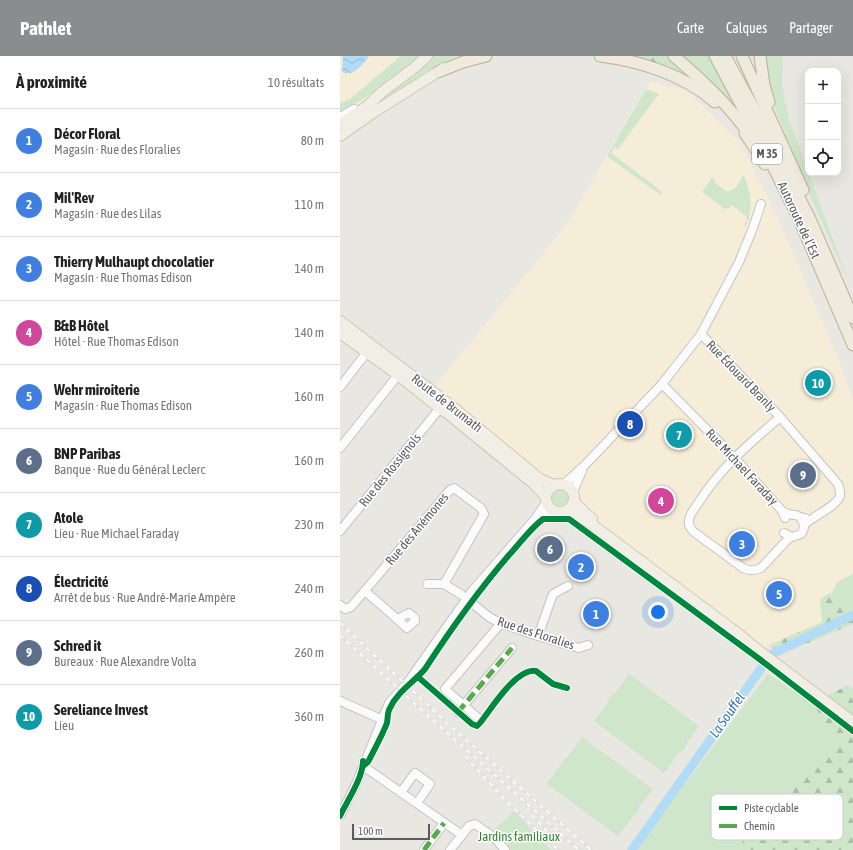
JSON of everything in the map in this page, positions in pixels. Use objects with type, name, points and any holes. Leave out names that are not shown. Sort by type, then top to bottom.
[{"type":"highway","points":[[438,72],[463,62],[486,56]]},
{"type":"highway","points":[[600,56],[637,64],[669,74],[683,80],[710,97],[723,108],[743,132],[753,145],[775,181]]},
{"type":"highway","points":[[674,56],[717,94],[729,107],[756,143],[794,221],[815,254]]},
{"type":"highway","name":"Autoroute de l’Est","points":[[715,56],[777,173],[815,254],[853,344]]},
{"type":"highway","name":"Autoroute de l’Est","points":[[725,56],[810,220],[853,318]]},
{"type":"highway","points":[[742,56],[819,225],[853,313]]},
{"type":"highway","points":[[760,56],[766,94],[788,156]]},
{"type":"main road","points":[[340,124],[366,107],[382,92],[427,56]]},
{"type":"main road","points":[[340,136],[374,112],[450,64],[468,56]]},
{"type":"main road","points":[[340,316],[354,327],[359,335]]},
{"type":"main road","name":"Route de Brumath","points":[[340,321],[453,407],[540,479],[558,485]]},
{"type":"main road","name":"Route de Brumath","points":[[340,333],[398,374],[441,409],[445,415],[514,474],[520,474],[534,484],[548,503]]},
{"type":"main road","points":[[648,567],[580,509],[570,488],[558,485],[547,491],[548,503],[560,513],[566,512],[575,514],[589,522],[648,567],[747,641],[853,722]]},
{"type":"main road","points":[[566,512],[570,508],[573,497]]},
{"type":"street","points":[[340,116],[348,114],[382,92]]},
{"type":"street","points":[[558,485],[585,465],[662,384],[701,334],[738,262],[753,228],[761,204]]},
{"type":"street","name":"Rue Édouard Branly","points":[[701,334],[780,417],[838,484],[840,496],[837,501],[825,511],[802,522]]},
{"type":"street","points":[[340,387],[367,352]]},
{"type":"street","points":[[340,448],[398,374]]},
{"type":"street","name":"Rue Michael Faraday","points":[[662,384],[734,457],[786,515]]},
{"type":"street","name":"Rue des Rossignols","points":[[340,531],[441,409]]},
{"type":"street","points":[[780,417],[734,457],[706,491],[694,509],[688,522],[690,528],[743,568],[749,570],[761,568],[784,543],[787,535]]},
{"type":"street","points":[[573,497],[585,465]]},
{"type":"street","name":"Rue des Anémones","points":[[340,605],[345,609],[349,609],[450,490],[454,488],[481,508],[484,514],[444,584]]},
{"type":"street","points":[[340,816],[383,720],[389,703],[408,682],[466,599],[548,503]]},
{"type":"street","points":[[786,515],[796,515],[802,522],[803,531],[795,537],[787,535],[782,527],[786,515]]},
{"type":"street","points":[[427,584],[444,584],[466,599]]},
{"type":"street","points":[[538,636],[553,594],[568,586]]},
{"type":"street","points":[[365,591],[397,619]]},
{"type":"street","name":"Rue des Floralies","points":[[466,599],[500,624],[578,648],[588,645]]},
{"type":"street","points":[[478,718],[461,708],[445,689],[500,624]]},
{"type":"street","points":[[461,708],[512,648]]},
{"type":"street","points":[[340,701],[383,720]]},
{"type":"street","points":[[363,766],[462,835]]},
{"type":"street","points":[[401,792],[415,773],[430,784],[417,803]]},
{"type":"street","points":[[424,850],[444,823]]},
{"type":"street","points":[[450,850],[469,826],[475,824],[495,838],[505,850]]},
{"type":"shaded area","points":[[340,56],[401,56],[371,81],[396,103],[340,144]]},
{"type":"shaded area","points":[[650,81],[687,91],[740,142],[779,220],[841,365],[853,400],[853,578],[820,599],[823,622],[747,655],[545,496],[501,443],[435,386],[567,224]]},
{"type":"green space","points":[[401,56],[419,56],[381,87],[340,112],[340,103],[350,99]]},
{"type":"green space","points":[[433,56],[456,56],[425,72],[340,131],[340,126]]},
{"type":"green space","points":[[619,56],[666,56],[703,88]]},
{"type":"green space","points":[[679,56],[709,56],[739,113]]},
{"type":"green space","points":[[765,56],[783,56],[782,87],[789,119],[805,163],[805,176],[810,176],[849,283],[806,186],[772,100]]},
{"type":"green space","points":[[646,89],[659,94],[618,149],[615,147],[611,153],[661,191],[662,196],[607,156]]},
{"type":"green space","points":[[743,174],[750,193],[751,206],[746,226],[744,224],[747,221],[746,216],[732,205],[730,208],[724,209],[702,192],[712,178],[716,181],[715,183],[728,192],[735,188],[741,180]]},
{"type":"green space","points":[[560,488],[567,491],[570,498],[567,505],[560,508],[553,505],[550,498],[553,491]]},
{"type":"green space","points":[[853,574],[852,612],[831,596],[837,582]]},
{"type":"green space","points":[[829,593],[851,612],[853,611],[853,624],[780,655],[769,645],[822,622],[820,599]]},
{"type":"green space","points":[[629,674],[699,726],[686,744],[685,748],[677,755],[664,773],[594,721],[607,704],[608,699],[616,692]]},
{"type":"green space","points":[[768,674],[813,703],[835,740],[787,794],[711,794],[711,840],[743,840],[740,850],[635,850]]},
{"type":"green space","points":[[848,685],[853,689],[853,850],[740,850],[743,840],[843,840],[843,794],[787,794],[835,740],[813,703]]},
{"type":"green space","points":[[582,737],[653,789],[639,807],[638,812],[618,836],[547,784]]},
{"type":"green space","name":"Jardins familiaux","points":[[514,811],[551,850],[511,850],[506,840],[494,830]]},
{"type":"water","points":[[343,56],[369,56],[364,63],[353,72],[346,73],[342,72]]},
{"type":"waterway","name":"La Souffel","points":[[632,850],[767,660],[774,653],[853,615]]},
{"type":"railway","points":[[340,623],[447,723],[591,850]]},
{"type":"railway","points":[[340,635],[417,706],[579,850]]},
{"type":"railway","points":[[465,756],[508,803],[558,850]]},
{"type":"railway","points":[[532,815],[551,836]]},
{"type":"marked path","points":[[458,712],[512,648]]},
{"type":"marked path","points":[[424,850],[444,823]]},
{"type":"cycle path","points":[[363,766],[368,762],[380,738],[387,723],[389,710],[393,702],[401,692],[425,669],[486,582],[525,536],[543,519],[569,519],[758,658],[853,731]]},
{"type":"cycle path","points":[[418,677],[472,724],[477,726],[512,682],[528,672],[536,671],[553,684],[567,688]]},
{"type":"cycle path","points":[[340,816],[358,782],[363,761]]},
{"type":"place","name":"Sereliance Invest","points":[[818,383]]},
{"type":"place","name":"Électricité","points":[[630,424]]},
{"type":"place","name":"Atole","points":[[679,435]]},
{"type":"place","name":"Schred it","points":[[803,475]]},
{"type":"place","name":"B&B Hôtel","points":[[661,501]]},
{"type":"place","name":"Thierry Mulhaupt chocolatier","points":[[742,544]]},
{"type":"place","name":"BNP Paribas","points":[[550,549]]},
{"type":"place","name":"Mil'Rev","points":[[581,567]]},
{"type":"place","name":"Wehr miroiterie","points":[[779,594]]},
{"type":"place","name":"Décor Floral","points":[[596,614]]}]
